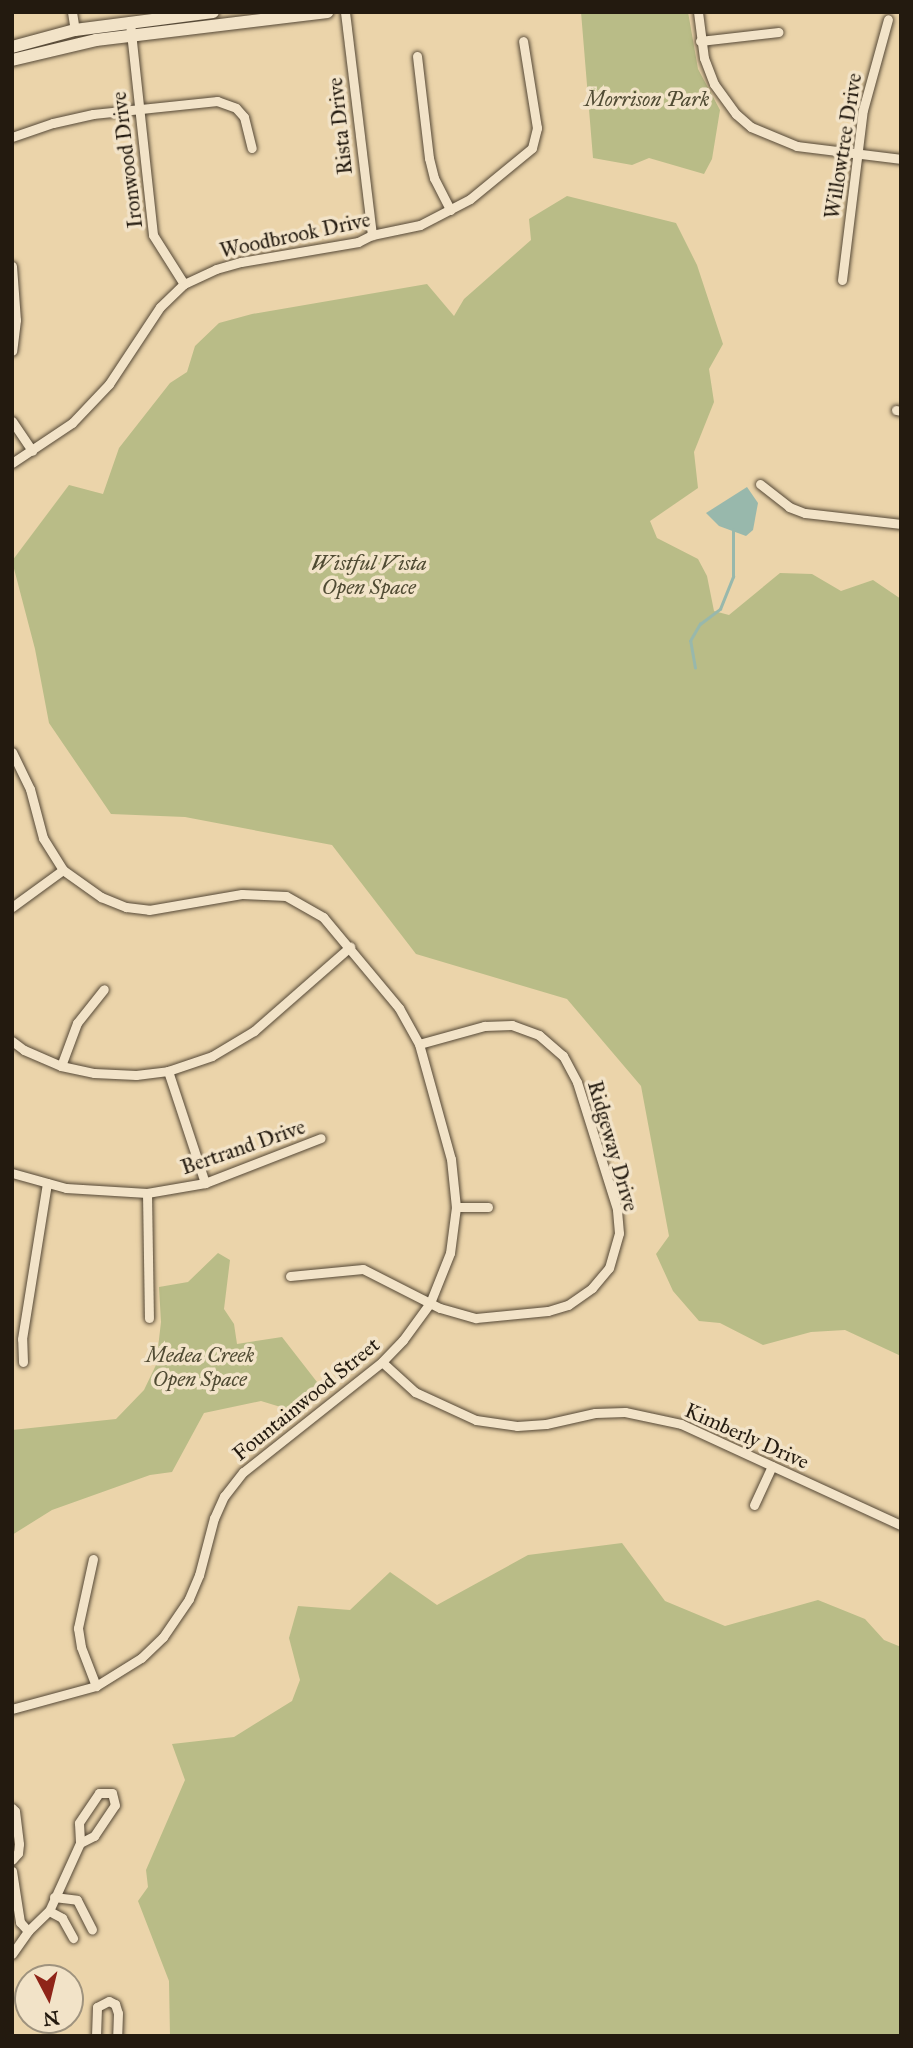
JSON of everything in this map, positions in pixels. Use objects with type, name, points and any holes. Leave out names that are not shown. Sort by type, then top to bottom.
[{"type":"main road","points":[[12,60],[130,29],[213,12]]},
{"type":"main road","points":[[12,47],[75,30],[130,29],[327,12]]},
{"type":"street","points":[[72,12],[75,30]]},
{"type":"street","name":"Rista Drive","points":[[345,12],[372,235]]},
{"type":"street","points":[[698,12],[700,41],[714,84],[736,114],[751,127],[797,146],[901,159]]},
{"type":"street","name":"Willowtree Drive","points":[[842,280],[866,94],[888,19]]},
{"type":"street","name":"Ironwood Drive","points":[[130,29],[153,235],[184,284]]},
{"type":"street","points":[[700,41],[778,32]]},
{"type":"street","name":"Woodbrook Drive","points":[[12,463],[72,422],[109,384],[160,307],[184,284],[216,269],[241,262],[358,242],[372,235],[420,225],[470,199],[536,143],[537,128],[523,41]]},
{"type":"street","points":[[418,56],[429,158],[434,178],[450,210]]},
{"type":"street","points":[[12,137],[66,120],[217,101],[236,108],[244,117],[252,148]]},
{"type":"street","points":[[12,267],[16,320],[12,351]]},
{"type":"street","points":[[12,421],[32,451]]},
{"type":"street","points":[[760,484],[789,507],[805,513],[901,524]]},
{"type":"street","points":[[12,752],[30,789],[43,838],[63,870],[12,907]]},
{"type":"street","name":"Fountainwood Street","points":[[12,1709],[96,1686],[141,1658],[179,1615],[200,1575],[214,1518],[224,1496],[243,1472],[382,1362],[403,1340],[430,1303],[450,1254],[456,1207],[451,1159],[419,1044],[399,1008],[323,918],[286,896],[242,894],[149,910],[126,907],[101,897],[63,870]]},
{"type":"street","points":[[12,1041],[24,1050],[61,1066],[94,1073],[135,1075],[167,1071],[212,1056],[254,1031],[350,947]]},
{"type":"street","points":[[61,1066],[77,1023],[104,989]]},
{"type":"street","name":"Ridgeway Drive","points":[[290,1276],[363,1269],[430,1303],[458,1315],[476,1318],[548,1311],[568,1305],[592,1288],[609,1268],[619,1233],[617,1209],[577,1082],[563,1056],[539,1035],[512,1025],[484,1026],[419,1044]]},
{"type":"street","points":[[167,1071],[205,1183]]},
{"type":"street","name":"Bertrand Drive","points":[[12,1173],[47,1183],[93,1191],[147,1193],[205,1183],[321,1138]]},
{"type":"street","points":[[23,1362],[22,1339],[47,1183]]},
{"type":"street","points":[[147,1193],[149,1318]]},
{"type":"street","points":[[456,1207],[488,1207]]},
{"type":"street","name":"Kimberly Drive","points":[[382,1362],[415,1392],[476,1420],[517,1426],[546,1424],[595,1413],[641,1414],[681,1424],[901,1525]]},
{"type":"street","points":[[754,1505],[772,1466]]},
{"type":"street","points":[[93,1559],[78,1628],[81,1647],[96,1686]]},
{"type":"street","points":[[12,1954],[28,1931],[49,1911],[80,1843],[79,1823],[99,1793],[112,1793],[115,1805],[94,1836],[80,1843]]},
{"type":"street","points":[[12,1808],[15,1811],[19,1844],[18,1853],[12,1860]]},
{"type":"street","points":[[12,1871],[20,1922],[28,1931]]},
{"type":"street","points":[[54,1897],[77,1900],[92,1929]]},
{"type":"street","points":[[49,1911],[62,1918],[73,1938]]},
{"type":"street","points":[[96,2036],[97,2007],[109,2001],[115,2004],[117,2012],[117,2036]]},
{"type":"green space","name":"Morrison Park","points":[[581,12],[688,12],[698,69],[720,110],[712,159],[704,174],[649,158],[632,165],[593,158]]},
{"type":"green space","name":"Wistful Vista Open Space","points":[[567,196],[676,223],[697,265],[723,344],[709,369],[714,402],[694,452],[698,488],[650,521],[657,538],[698,559],[707,576],[714,611],[729,615],[780,573],[812,574],[841,591],[873,580],[901,599],[901,1356],[845,1330],[811,1332],[763,1345],[720,1323],[699,1321],[673,1291],[656,1254],[669,1236],[641,1086],[567,999],[416,954],[332,845],[185,817],[111,814],[49,723],[35,649],[12,561],[69,485],[103,494],[119,448],[170,383],[187,372],[195,346],[219,323],[252,314],[427,284],[454,316],[464,299],[531,240],[529,219]]},
{"type":"green space","name":"Medea Creek Open Space","points":[[218,1253],[230,1260],[224,1309],[234,1324],[237,1344],[282,1337],[324,1391],[297,1412],[261,1401],[204,1413],[172,1472],[150,1475],[52,1510],[12,1535],[12,1430],[116,1419],[144,1390],[156,1365],[161,1322],[159,1287],[188,1282]]},
{"type":"green space","points":[[622,1543],[665,1601],[725,1626],[818,1600],[865,1619],[884,1640],[901,1647],[901,2036],[170,2036],[169,1981],[138,1901],[148,1887],[146,1870],[185,1780],[172,1744],[234,1737],[292,1701],[300,1680],[289,1638],[298,1606],[350,1610],[390,1572],[437,1605],[528,1555]]},
{"type":"shaded area","points":[[747,487],[758,503],[753,530],[746,536],[719,526],[706,513]]},
{"type":"waterway","points":[[695,668],[690,641],[700,624],[720,609],[733,577],[733,530]]}]
